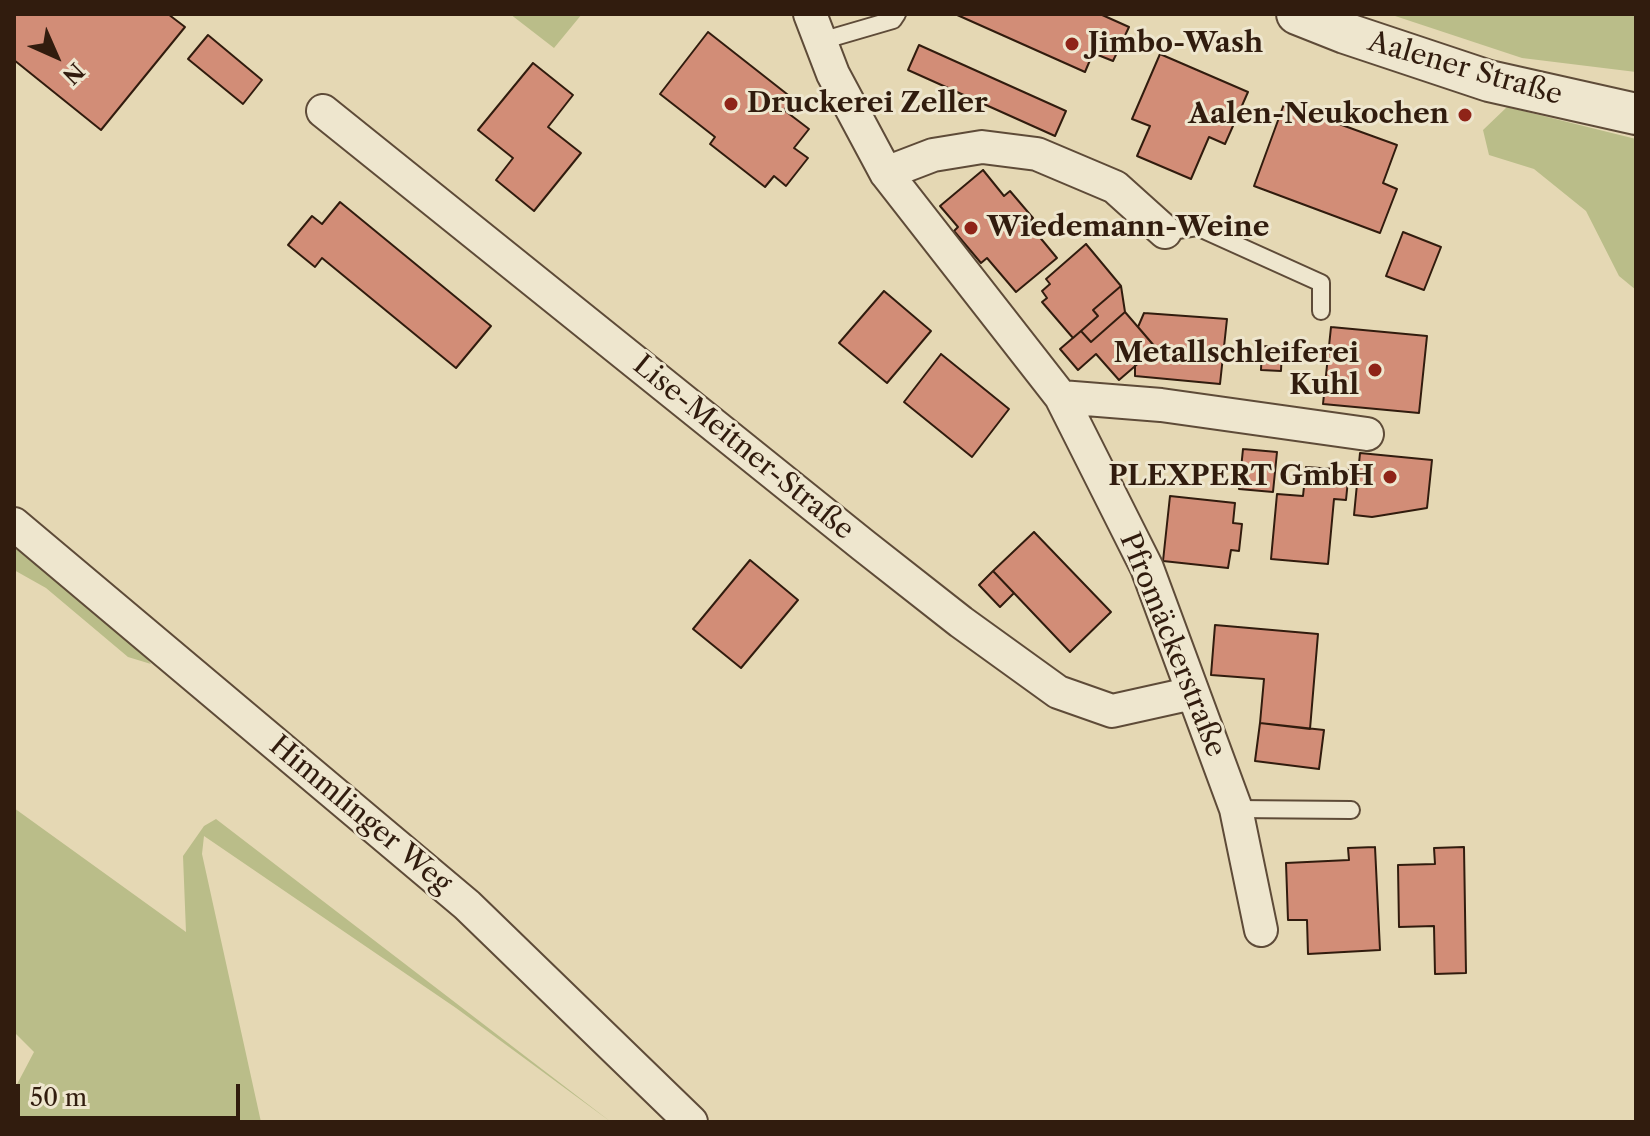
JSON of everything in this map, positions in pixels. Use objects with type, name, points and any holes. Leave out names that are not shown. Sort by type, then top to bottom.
[{"type":"street","name":"Aalener Straße","points":[[1297,14],[1489,81],[1636,114]]},
{"type":"street","name":"Pfromäckerstraße","points":[[815,27],[833,74],[886,173],[1061,397],[1147,568],[1236,809],[1261,930]]},
{"type":"street","name":"Lise-Meitner-Straße","points":[[323,111],[874,554],[1058,692],[1112,711],[1193,693]]},
{"type":"street","points":[[886,173],[933,155],[982,147],[1037,154],[1115,187],[1165,232]]},
{"type":"street","points":[[1061,397],[1161,405],[1367,434]]},
{"type":"street","name":"Himmlinger Weg","points":[[14,524],[467,905],[691,1122]]},
{"type":"lane","points":[[815,27],[893,20],[897,14]]},
{"type":"lane","points":[[1165,232],[1197,227],[1321,283],[1321,311]]},
{"type":"lane","points":[[1236,809],[1351,810]]},
{"type":"green space","points":[[510,14],[582,14],[554,48]]},
{"type":"green space","points":[[1389,14],[1636,14],[1636,72],[1522,58]]},
{"type":"green space","points":[[1507,107],[1636,139],[1636,290],[1619,276],[1586,211],[1534,169],[1489,155],[1483,130]]},
{"type":"green space","points":[[14,543],[126,634],[151,664],[128,657],[46,588],[14,570]]},
{"type":"green space","points":[[14,808],[186,932],[183,856],[204,826],[216,819],[611,1122],[456,1008],[204,836],[202,854],[261,1122],[14,1122],[14,1090],[34,1052],[14,1032]]},
{"type":"building","points":[[14,14],[168,14],[185,27],[101,130],[14,60]]},
{"type":"building","name":"Jimbo-Wash","points":[[955,14],[1100,14],[1129,27],[1113,61],[1093,53],[1085,72]]},
{"type":"building","name":"Druckerei Zeller","points":[[708,32],[792,98],[784,110],[809,129],[794,148],[808,158],[786,186],[774,176],[765,187],[710,144],[715,137],[660,94]]},
{"type":"building","points":[[208,35],[262,80],[243,104],[188,59]]},
{"type":"building","points":[[919,45],[1066,111],[1055,136],[908,70]]},
{"type":"building","points":[[1160,54],[1248,92],[1225,144],[1209,137],[1191,179],[1137,156],[1150,126],[1132,119]]},
{"type":"building","points":[[533,63],[573,95],[548,127],[581,153],[534,211],[496,180],[513,158],[478,130]]},
{"type":"building","points":[[1284,104],[1397,145],[1383,183],[1397,189],[1380,233],[1254,186]]},
{"type":"building","points":[[983,170],[1004,196],[1010,191],[1033,218],[1028,223],[1057,258],[1016,292],[987,258],[981,263],[954,231],[958,227],[940,206]]},
{"type":"building","points":[[340,202],[491,326],[456,368],[322,258],[315,267],[288,245],[312,216],[322,224]]},
{"type":"building","points":[[1403,232],[1441,247],[1424,290],[1386,276]]},
{"type":"building","points":[[1086,244],[1121,286],[1093,310],[1098,316],[1073,338],[1042,302],[1047,298],[1042,291],[1050,284],[1046,279]]},
{"type":"building","points":[[1121,286],[1125,312],[1091,342],[1081,331],[1098,316],[1093,310]]},
{"type":"building","points":[[884,291],[931,331],[887,383],[839,343]]},
{"type":"building","points":[[1125,312],[1156,348],[1119,380],[1096,354],[1078,370],[1060,349],[1081,331],[1091,342]]},
{"type":"building","points":[[1144,313],[1227,319],[1220,384],[1135,376],[1135,365],[1156,348],[1138,327]]},
{"type":"building","name":"Metallschleiferei Kuhl","points":[[1331,327],[1427,336],[1419,413],[1323,404]]},
{"type":"building","points":[[1262,346],[1282,347],[1281,371],[1261,370]]},
{"type":"building","points":[[941,354],[1009,409],[972,457],[904,402]]},
{"type":"building","points":[[1243,449],[1277,452],[1273,492],[1239,489]]},
{"type":"building","points":[[1360,453],[1432,460],[1427,508],[1372,517],[1354,515]]},
{"type":"building","points":[[1306,467],[1349,470],[1346,500],[1334,499],[1328,564],[1271,559],[1277,494],[1303,496]]},
{"type":"building","points":[[1170,496],[1235,503],[1233,523],[1242,524],[1239,551],[1231,550],[1228,568],[1163,561]]},
{"type":"building","points":[[1034,532],[1111,612],[1070,652],[993,571]]},
{"type":"building","points":[[750,560],[798,600],[741,668],[693,629]]},
{"type":"building","points":[[993,571],[1014,593],[1000,607],[979,585]]},
{"type":"building","points":[[1215,625],[1318,634],[1310,729],[1260,723],[1264,679],[1211,675]]},
{"type":"building","points":[[1260,723],[1324,730],[1319,769],[1255,761]]},
{"type":"building","points":[[1375,847],[1380,950],[1308,954],[1307,920],[1288,920],[1286,863],[1349,860],[1348,848]]},
{"type":"building","points":[[1464,847],[1466,973],[1435,974],[1434,926],[1399,927],[1398,865],[1435,864],[1434,848]]},
{"type":"place","name":"Jimbo-Wash","points":[[1072,44]]},
{"type":"place","name":"Druckerei Zeller","points":[[731,104]]},
{"type":"place","name":"Aalen-Neukochen","points":[[1465,115]]},
{"type":"place","name":"Wiedemann-Weine","points":[[971,228]]},
{"type":"place","name":"Metallschleiferei Kuhl","points":[[1375,370]]},
{"type":"place","name":"PLEXPERT GmbH","points":[[1390,477]]}]
